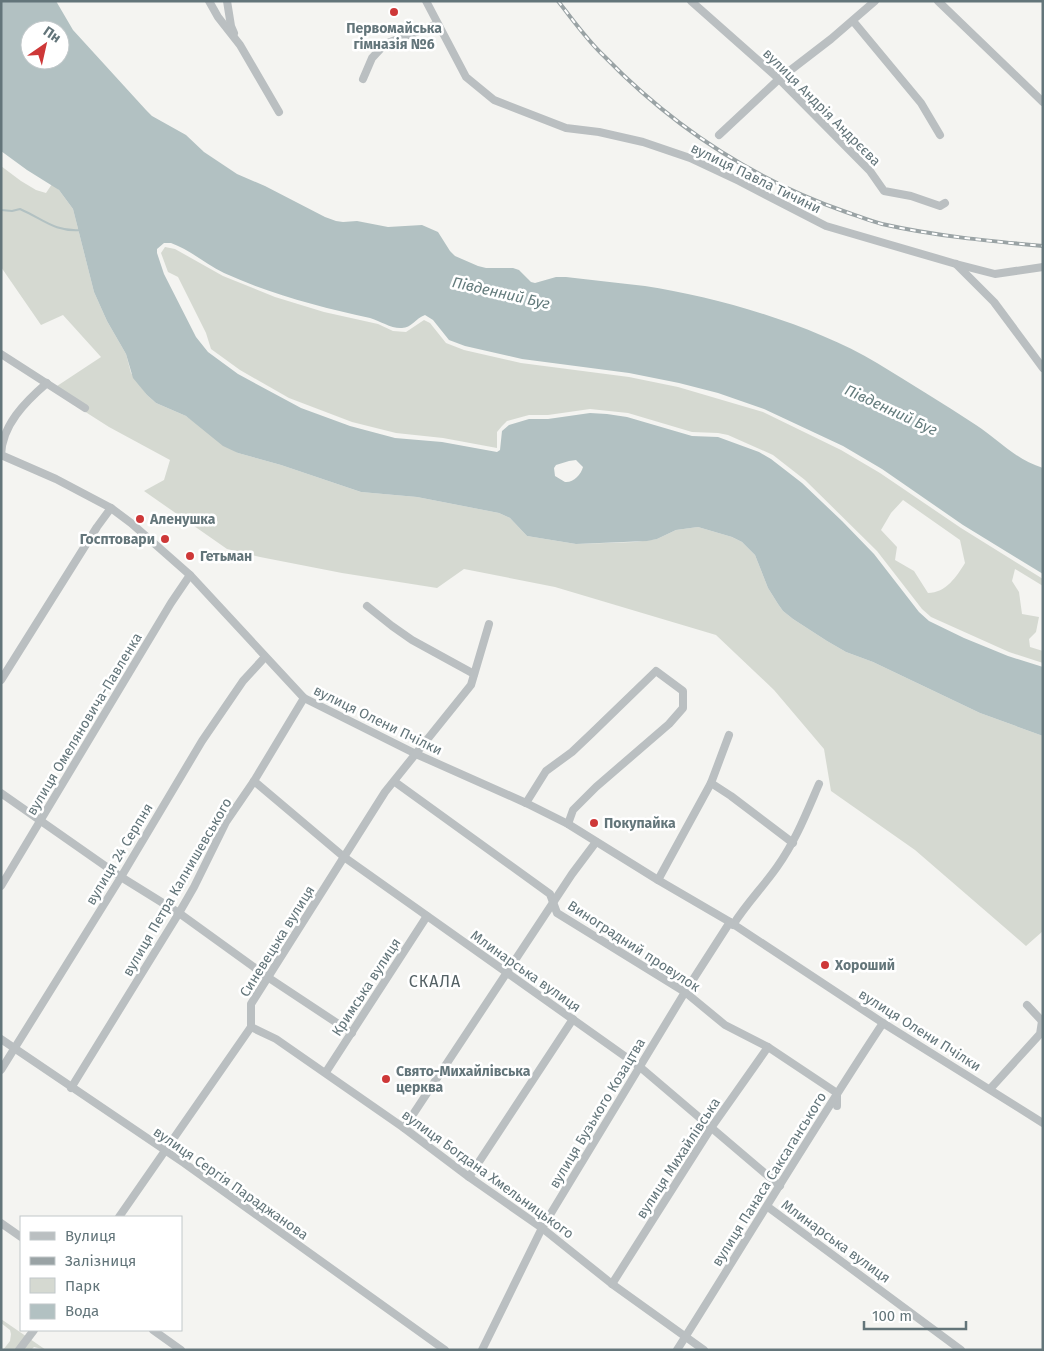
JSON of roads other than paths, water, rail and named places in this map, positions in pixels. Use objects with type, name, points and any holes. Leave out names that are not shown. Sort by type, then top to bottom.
[{"type":"street","points":[[209,1],[218,17],[240,45]]},
{"type":"street","points":[[227,1],[231,26],[279,112]]},
{"type":"street","name":"вулиця Павла Тичини","points":[[426,1],[466,77],[494,100],[566,128],[599,132],[643,142],[695,160],[826,226],[995,274],[1043,267]]},
{"type":"street","name":"вулиця Андрія Андрєєва","points":[[690,1],[779,78],[870,171],[884,191],[911,196],[940,206],[945,203]]},
{"type":"street","points":[[719,135],[779,78],[853,21],[875,1]]},
{"type":"street","points":[[938,1],[1043,102]]},
{"type":"street","points":[[853,21],[921,103],[940,135]]},
{"type":"street","points":[[363,79],[372,58],[385,44],[437,24]]},
{"type":"street","points":[[956,264],[994,302],[1043,368]]},
{"type":"street","points":[[1,354],[85,408]]},
{"type":"street","points":[[1,455],[1,444],[6,431],[22,405],[47,383]]},
{"type":"street","name":"вулиця Олени Пчілки","points":[[1,455],[56,479],[111,508],[150,538],[190,575],[304,698],[416,754],[526,803],[568,824],[732,923],[883,1023],[1043,1123]]},
{"type":"street","points":[[1,680],[92,534],[111,508]]},
{"type":"street","name":"вулиця Омеляновича-Павленка","points":[[1,886],[171,603],[190,575]]},
{"type":"street","points":[[367,606],[412,640],[474,674]]},
{"type":"street","name":"Синевецька вулиця","points":[[251,1027],[251,1004],[385,792],[395,782],[471,685],[489,624]]},
{"type":"street","name":"вулиця 24 Серпня","points":[[1,1070],[15,1050],[202,741],[243,681],[265,657]]},
{"type":"street","points":[[526,803],[546,771],[578,746],[656,671],[683,691],[684,708],[669,724],[573,810],[568,824]]},
{"type":"street","name":"вулиця Петра Калнишевського","points":[[71,1088],[194,888],[226,822],[254,781],[304,698]]},
{"type":"street","points":[[658,880],[711,783],[729,735]]},
{"type":"street","name":"Млинарська вулиця","points":[[254,781],[344,857],[640,1067],[780,1186]]},
{"type":"street","name":"Виноградний провулок","points":[[395,782],[550,894],[557,913],[685,992],[725,1025],[768,1047],[837,1093]]},
{"type":"street","points":[[711,783],[731,796],[793,844]]},
{"type":"street","points":[[732,923],[776,869],[793,844],[819,784]]},
{"type":"street","points":[[1,793],[120,878],[179,913],[269,978],[352,1033]]},
{"type":"street","points":[[404,1128],[596,842]]},
{"type":"street","name":"Кримська вулиця","points":[[326,1072],[427,916]]},
{"type":"street","name":"вулиця Бузького Козацтва","points":[[482,1350],[542,1228],[685,992],[732,923]]},
{"type":"street","points":[[990,1089],[1040,1034],[1043,1021],[1027,1005]]},
{"type":"street","points":[[469,1177],[573,1020]]},
{"type":"street","name":"вулиця Панаса Саксаганського","points":[[677,1350],[768,1207],[837,1093],[883,1023]]},
{"type":"street","points":[[120,1216],[251,1027]]},
{"type":"street","name":"вулиця Богдана Хмельницького","points":[[251,1027],[276,1039],[326,1072],[542,1228],[612,1284],[704,1350]]},
{"type":"street","name":"вулиця Сергія Параджанова","points":[[1,1040],[164,1151],[446,1350]]},
{"type":"street","name":"вулиця Михайлівська","points":[[612,1284],[711,1128],[768,1047]]},
{"type":"street","points":[[837,1093],[837,1106]]},
{"type":"street","name":"Млинарська вулиця","points":[[768,1207],[961,1350]]},
{"type":"street","points":[[1,1223],[20,1236]]},
{"type":"street","points":[[19,1350],[33,1331]]},
{"type":"street","points":[[153,1331],[181,1350]]},
{"type":"water","name":"Південний Буг","points":[[1,1],[56,1],[67,20],[20,20],[20,70],[70,70],[70,25],[152,116],[186,135],[204,152],[237,174],[265,186],[325,217],[336,221],[357,221],[388,227],[422,225],[438,232],[455,256],[486,268],[513,268],[519,270],[531,282],[535,283],[556,277],[566,277],[645,286],[703,297],[764,314],[824,336],[852,349],[976,425],[1024,460],[1043,468],[1043,574],[963,525],[882,469],[843,446],[764,409],[718,393],[679,383],[629,373],[522,359],[465,346],[449,340],[433,320],[425,315],[405,328],[398,328],[370,318],[277,294],[241,281],[171,243],[164,243],[157,249],[164,274],[196,337],[208,352],[238,374],[301,408],[350,426],[395,438],[442,442],[497,452],[500,450],[502,431],[509,425],[529,419],[548,419],[590,413],[607,414],[627,417],[692,436],[718,437],[759,452],[802,483],[842,521],[874,554],[919,612],[929,621],[1008,656],[1043,667],[1043,736],[980,713],[873,662],[846,652],[827,641],[783,611],[768,588],[755,555],[742,542],[732,537],[698,527],[676,530],[657,539],[647,541],[576,544],[527,536],[510,518],[499,513],[417,497],[361,492],[281,465],[238,453],[223,446],[186,416],[156,403],[133,378],[126,354],[107,321],[94,292],[73,209],[59,190],[1,151]],"holes":[[[576,460],[583,467],[576,478],[571,481],[565,482],[555,476],[554,468],[556,465]]]},
{"type":"waterway","points":[[1,210],[12,211],[20,209],[56,227],[81,230]]},
{"type":"railway","points":[[558,1],[598,50],[658,105],[686,128],[716,148],[779,184],[812,199],[882,224],[942,235],[1043,246]]},
{"type":"place","name":"Первомайська гімназія №6","points":[[394,12]]},
{"type":"place","name":"Аленушка","points":[[140,519]]},
{"type":"place","name":"Госптовари","points":[[165,539]]},
{"type":"place","name":"Гетьман","points":[[190,556]]},
{"type":"place","name":"Покупайка","points":[[594,823]]},
{"type":"place","name":"Хороший","points":[[825,965]]},
{"type":"place","name":"Свято-Михайлівська церква","points":[[386,1079]]},
{"type":"district","name":"СКАЛА","points":[[435,981]]}]
